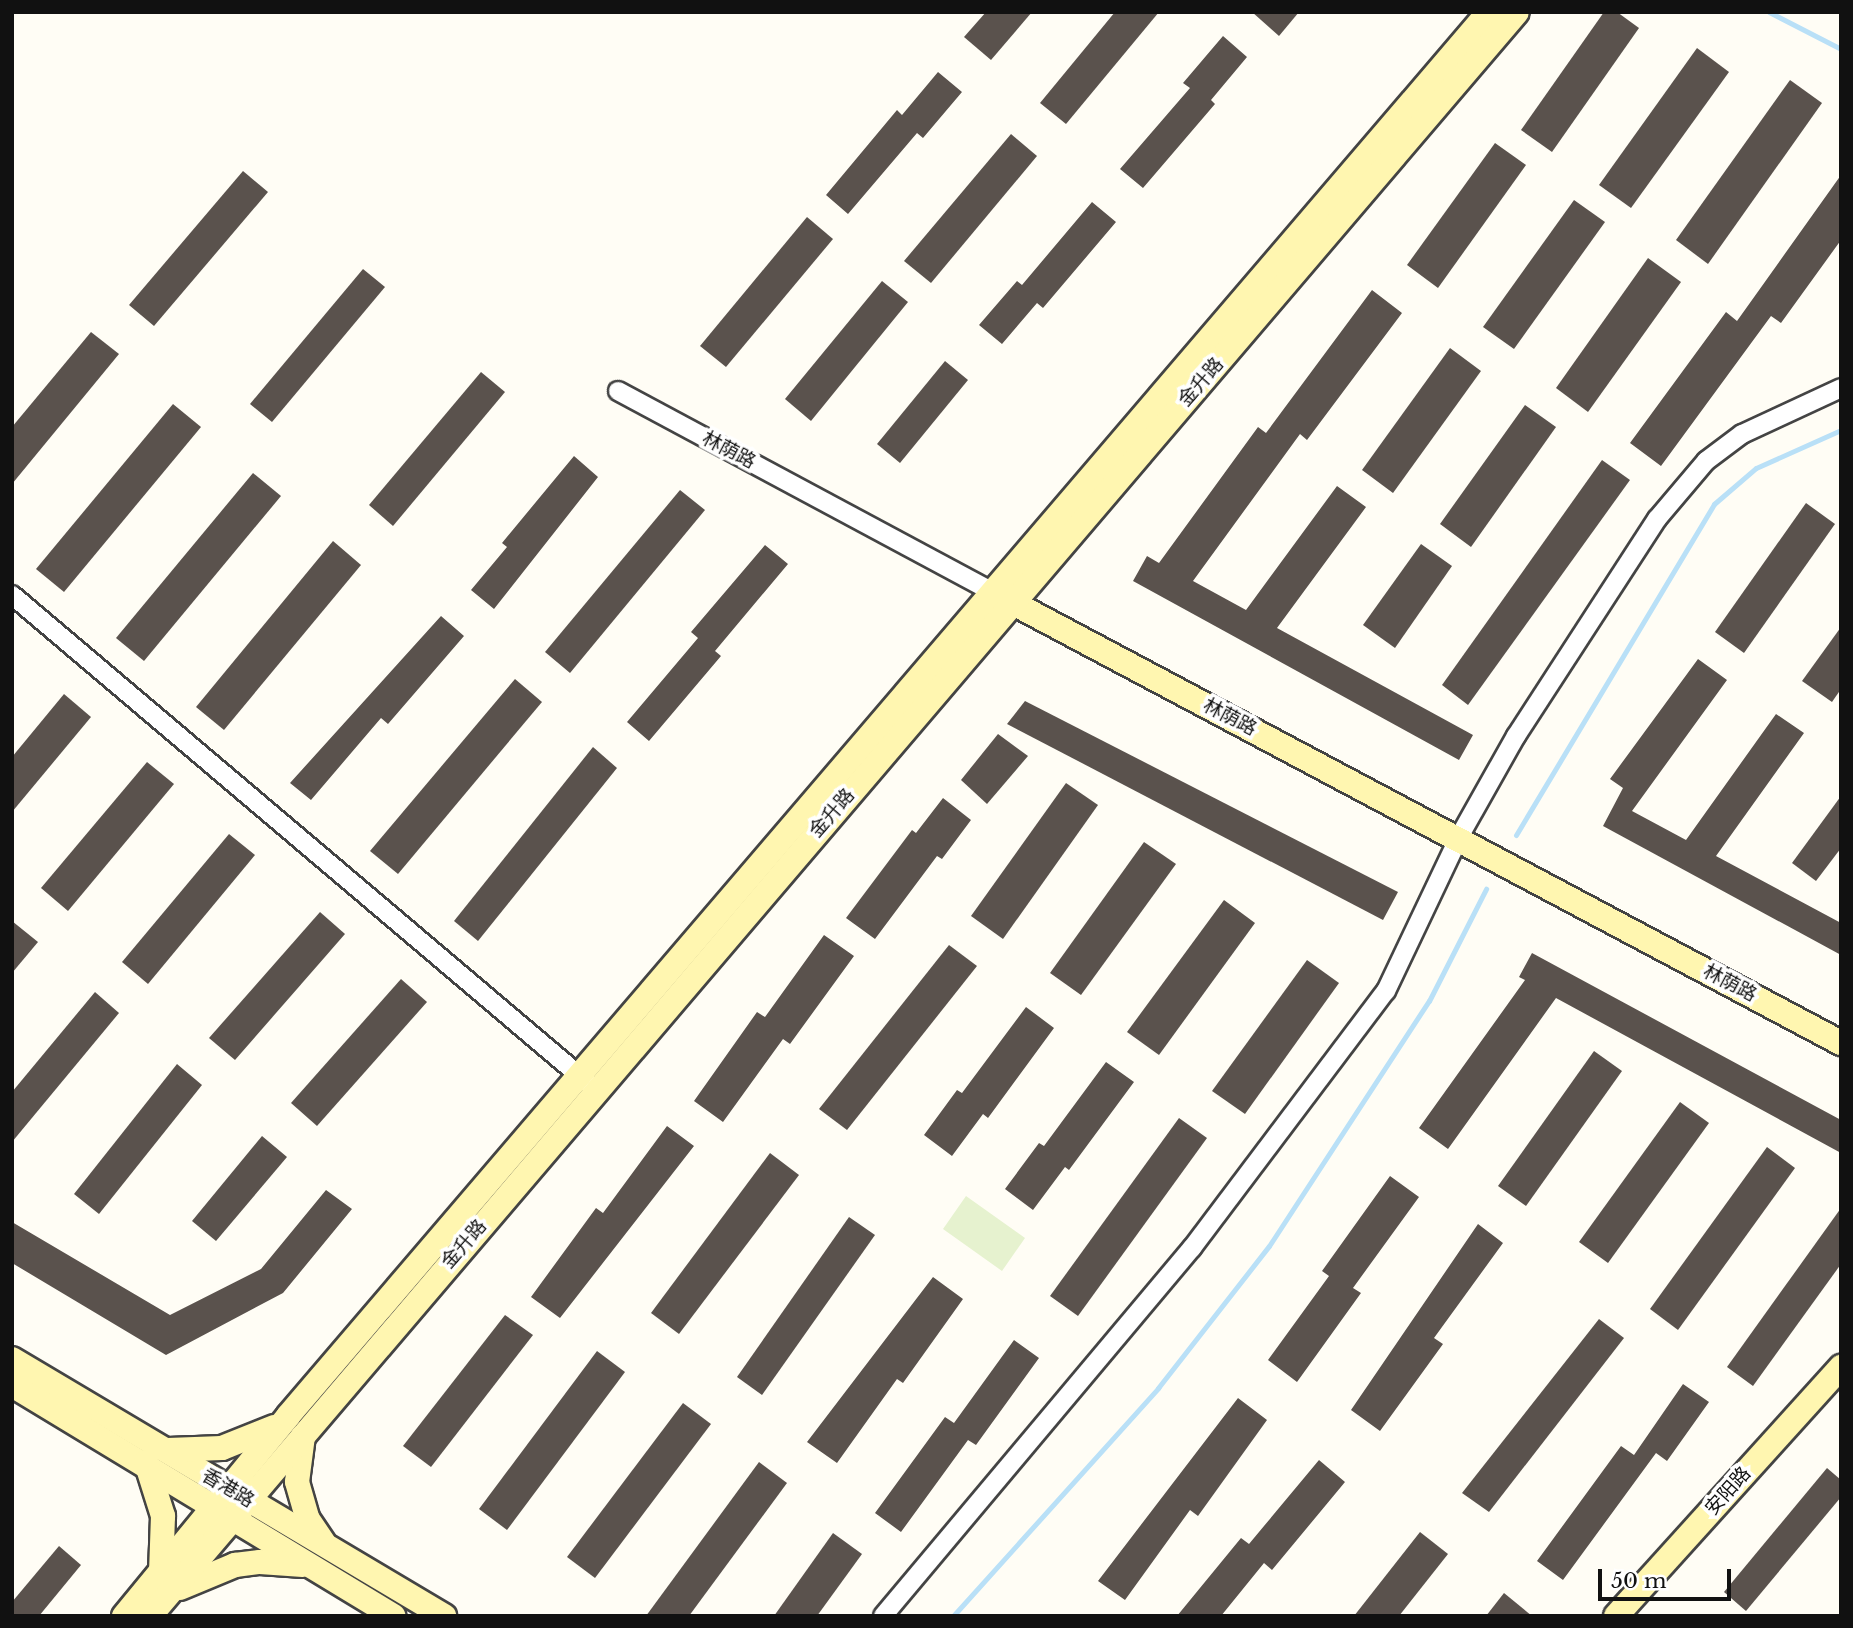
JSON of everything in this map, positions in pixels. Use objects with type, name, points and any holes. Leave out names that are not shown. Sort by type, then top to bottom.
[{"type":"main road","name":"金升路","points":[[1004,598],[1489,12]]},
{"type":"main road","name":"金升路","points":[[158,1607],[231,1503],[297,1422],[1004,598],[1517,12]]},
{"type":"main road","name":"林荫路","points":[[1004,598],[1460,837],[1841,1043]]},
{"type":"main road","name":"香港路","points":[[12,1359],[156,1456],[320,1558],[394,1616]]},
{"type":"main road","name":"安阳路","points":[[1616,1616],[1841,1367]]},
{"type":"main road","name":"香港路","points":[[12,1385],[156,1456]]},
{"type":"main road","points":[[158,1607],[210,1573],[235,1565],[320,1558],[299,1492],[297,1422],[240,1443],[203,1451],[156,1456],[163,1516],[161,1573]]},
{"type":"main road","name":"金升路","points":[[124,1616],[161,1573],[231,1503]]},
{"type":"main road","name":"香港路","points":[[320,1558],[444,1616]]},
{"type":"street","points":[[883,1616],[1000,1481],[1292,1120],[1386,992],[1460,837],[1611,584],[1698,471],[1742,434],[1841,388]]},
{"type":"street","name":"林荫路","points":[[618,391],[1004,598]]},
{"type":"street","points":[[12,595],[588,1083]]},
{"type":"green space","points":[[966,1196],[1025,1238],[1002,1271],[943,1229]]},
{"type":"building","points":[[986,12],[1032,12],[991,60],[964,37]]},
{"type":"building","points":[[1115,12],[1159,12],[1066,124],[1040,103]]},
{"type":"building","points":[[1252,12],[1299,12],[1279,36]]},
{"type":"building","points":[[1604,12],[1617,12],[1639,28],[1552,152],[1521,130]]},
{"type":"building","points":[[1223,36],[1247,57],[1211,100],[1215,104],[1143,188],[1120,169],[1190,88],[1183,83]]},
{"type":"building","points":[[1697,48],[1729,72],[1631,208],[1599,185]]},
{"type":"building","points":[[938,72],[962,92],[923,138],[917,133],[848,214],[826,195],[897,110],[902,115]]},
{"type":"building","points":[[1790,80],[1822,103],[1708,264],[1676,240]]},
{"type":"building","points":[[1011,134],[1037,156],[931,283],[904,261]]},
{"type":"building","points":[[1495,143],[1526,165],[1438,288],[1407,265]]},
{"type":"building","points":[[243,171],[268,192],[154,326],[129,305]]},
{"type":"building","points":[[1841,175],[1841,240],[1781,323],[1771,316],[1661,466],[1630,443],[1726,312],[1737,321]]},
{"type":"building","points":[[1574,200],[1605,222],[1514,349],[1483,327]]},
{"type":"building","points":[[1092,202],[1116,222],[1043,308],[1037,303],[1002,344],[979,325],[1017,281],[1022,285]]},
{"type":"building","points":[[807,217],[833,239],[726,367],[700,346]]},
{"type":"building","points":[[1648,258],[1681,282],[1588,412],[1556,388]]},
{"type":"building","points":[[363,269],[385,287],[272,422],[250,404]]},
{"type":"building","points":[[882,281],[908,302],[811,421],[785,399]]},
{"type":"building","points":[[1372,290],[1402,313],[1307,440],[1300,434],[1193,581],[1246,610],[1337,486],[1366,507],[1277,628],[1473,735],[1459,760],[1133,581],[1147,556],[1159,563],[1258,427],[1266,433]]},
{"type":"building","points":[[91,332],[119,354],[12,484],[12,427]]},
{"type":"building","points":[[1450,348],[1481,371],[1393,493],[1362,470]]},
{"type":"building","points":[[945,361],[968,380],[900,463],[877,444]]},
{"type":"building","points":[[481,372],[505,392],[393,526],[369,505]]},
{"type":"building","points":[[173,404],[201,427],[64,592],[36,569]]},
{"type":"building","points":[[1525,405],[1556,427],[1471,547],[1440,524]]},
{"type":"building","points":[[574,456],[598,477],[494,609],[471,590],[507,547],[502,543]]},
{"type":"building","points":[[1602,460],[1630,480],[1468,705],[1442,685]]},
{"type":"building","points":[[253,473],[281,496],[144,661],[116,638]]},
{"type":"building","points":[[680,490],[705,510],[570,673],[545,652]]},
{"type":"building","points":[[1806,503],[1835,524],[1744,653],[1715,632]]},
{"type":"building","points":[[333,541],[361,565],[224,730],[196,707]]},
{"type":"building","points":[[1421,544],[1452,566],[1395,648],[1363,625]]},
{"type":"building","points":[[765,545],[788,564],[715,651],[721,656],[649,741],[627,722],[698,638],[691,632]]},
{"type":"building","points":[[441,616],[464,636],[388,724],[381,718],[311,800],[290,783]]},
{"type":"building","points":[[1841,627],[1841,689],[1832,702],[1802,681]]},
{"type":"building","points":[[1698,659],[1727,680],[1632,811],[1686,840],[1776,714],[1804,733],[1716,856],[1841,923],[1841,955],[1603,826],[1623,788],[1610,779]]},
{"type":"building","points":[[515,679],[542,702],[398,874],[370,851]]},
{"type":"building","points":[[64,694],[91,717],[12,812],[12,757]]},
{"type":"building","points":[[1025,701],[1398,892],[1383,920],[1007,724]]},
{"type":"building","points":[[998,734],[1028,756],[987,804],[961,780]]},
{"type":"building","points":[[593,747],[617,768],[478,941],[454,921]]},
{"type":"building","points":[[147,762],[174,784],[68,911],[41,888]]},
{"type":"building","points":[[1066,783],[1098,805],[1003,939],[971,916]]},
{"type":"building","points":[[1841,796],[1841,848],[1816,881],[1792,863]]},
{"type":"building","points":[[943,798],[971,820],[942,859],[937,856],[875,939],[846,918],[912,830],[916,833]]},
{"type":"building","points":[[229,834],[255,855],[148,984],[122,962]]},
{"type":"building","points":[[1144,842],[1176,864],[1081,995],[1050,973]]},
{"type":"building","points":[[1224,900],[1255,923],[1159,1055],[1127,1032]]},
{"type":"building","points":[[320,912],[345,934],[235,1060],[209,1038]]},
{"type":"building","points":[[12,921],[38,942],[12,973]]},
{"type":"building","points":[[824,935],[854,956],[790,1044],[783,1039],[723,1122],[694,1101],[757,1012],[765,1017]]},
{"type":"building","points":[[949,945],[977,966],[847,1130],[819,1109]]},
{"type":"building","points":[[1532,953],[1841,1120],[1841,1153],[1556,998],[1448,1149],[1419,1128],[1525,980],[1519,977]]},
{"type":"building","points":[[1307,960],[1339,983],[1245,1114],[1212,1091]]},
{"type":"building","points":[[401,979],[427,1002],[317,1126],[291,1103]]},
{"type":"building","points":[[95,992],[119,1013],[12,1142],[12,1092]]},
{"type":"building","points":[[1026,1007],[1054,1028],[988,1118],[983,1114],[952,1156],[924,1135],[957,1090],[962,1093]]},
{"type":"building","points":[[1594,1051],[1622,1071],[1526,1206],[1498,1186]]},
{"type":"building","points":[[1106,1062],[1134,1082],[1069,1170],[1065,1167],[1033,1210],[1005,1189],[1039,1143],[1044,1146]]},
{"type":"building","points":[[177,1064],[202,1085],[99,1214],[74,1194]]},
{"type":"building","points":[[1680,1102],[1709,1123],[1608,1263],[1579,1242]]},
{"type":"building","points":[[1179,1118],[1207,1138],[1078,1316],[1050,1296]]},
{"type":"building","points":[[667,1126],[694,1146],[560,1318],[531,1297],[596,1208],[603,1213]]},
{"type":"building","points":[[262,1136],[287,1157],[216,1241],[192,1221]]},
{"type":"building","points":[[1767,1147],[1795,1168],[1678,1330],[1650,1309]]},
{"type":"building","points":[[770,1153],[799,1175],[679,1334],[651,1313]]},
{"type":"building","points":[[1390,1176],[1419,1197],[1353,1288],[1361,1293],[1297,1382],[1268,1360],[1329,1276],[1322,1271]]},
{"type":"building","points":[[326,1190],[352,1209],[283,1293],[166,1355],[12,1263],[12,1222],[170,1315],[261,1269]]},
{"type":"building","points":[[1841,1208],[1841,1264],[1753,1386],[1727,1367]]},
{"type":"building","points":[[849,1217],[875,1235],[762,1395],[737,1377]]},
{"type":"building","points":[[1478,1224],[1503,1243],[1434,1338],[1443,1344],[1380,1431],[1351,1410]]},
{"type":"building","points":[[933,1277],[963,1299],[903,1383],[897,1379],[837,1463],[807,1442]]},
{"type":"building","points":[[505,1315],[533,1335],[431,1467],[403,1446]]},
{"type":"building","points":[[1599,1319],[1624,1338],[1489,1512],[1462,1493]]},
{"type":"building","points":[[1014,1340],[1039,1358],[976,1445],[968,1440],[901,1532],[875,1513],[945,1417],[954,1423]]},
{"type":"building","points":[[597,1351],[625,1372],[507,1530],[479,1509]]},
{"type":"building","points":[[1683,1384],[1709,1402],[1667,1461],[1656,1453],[1563,1580],[1537,1561],[1621,1446],[1634,1455]]},
{"type":"building","points":[[1238,1398],[1267,1420],[1198,1516],[1190,1510],[1125,1600],[1098,1581]]},
{"type":"building","points":[[683,1403],[711,1424],[595,1578],[567,1557]]},
{"type":"building","points":[[1319,1460],[1345,1482],[1272,1570],[1264,1563],[1221,1616],[1177,1616],[1241,1538],[1249,1544]]},
{"type":"building","points":[[759,1462],[787,1483],[689,1616],[646,1616]]},
{"type":"building","points":[[1827,1468],[1841,1480],[1841,1497],[1746,1611],[1724,1592]]},
{"type":"building","points":[[1420,1532],[1448,1554],[1399,1616],[1354,1616]]},
{"type":"building","points":[[833,1533],[862,1554],[817,1616],[774,1616]]},
{"type":"building","points":[[59,1546],[81,1565],[39,1616],[12,1616],[12,1602]]},
{"type":"building","points":[[1504,1593],[1532,1616],[1486,1616]]},
{"type":"waterway","points":[[1769,12],[1841,49]]},
{"type":"waterway","points":[[1516,835],[1714,504],[1756,468],[1841,430]]},
{"type":"waterway","points":[[953,1616],[1158,1388],[1269,1246],[1429,1001],[1486,889]]}]
